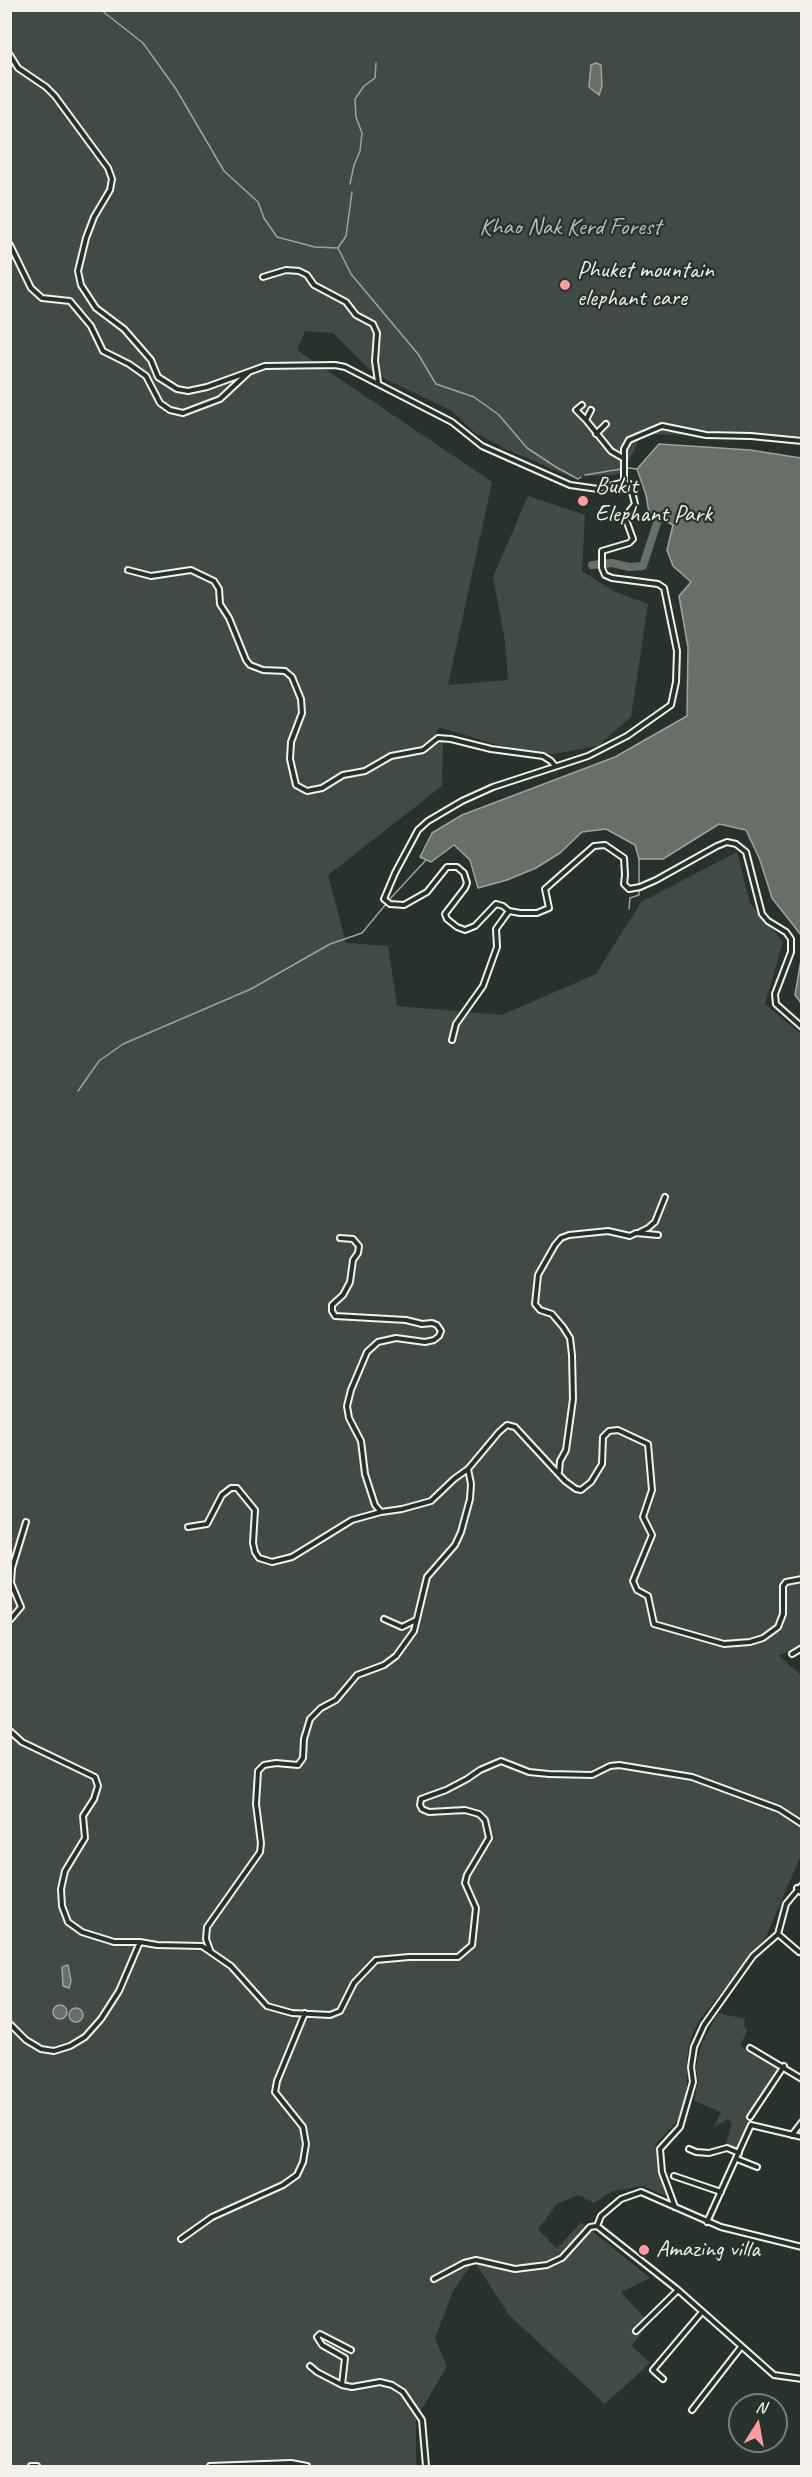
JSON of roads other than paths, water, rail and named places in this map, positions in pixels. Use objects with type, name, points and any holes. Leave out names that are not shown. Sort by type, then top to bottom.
[{"type":"street","points":[[10,55],[18,68],[55,96],[108,168],[112,179],[110,190],[94,217],[86,238],[78,271],[81,285],[96,308],[124,329],[151,360],[158,377],[177,389],[188,391],[207,387],[265,366],[335,365],[352,370],[379,383],[452,422],[482,446],[570,485],[598,489],[624,482]]},
{"type":"street","points":[[10,245],[31,288],[42,298],[70,301],[91,326],[103,351],[129,364],[146,376],[160,403],[170,410],[183,413],[220,399],[249,372]]},
{"type":"street","points":[[262,277],[286,270],[299,271],[307,275],[315,285],[346,302],[356,315],[373,324],[376,333],[375,361],[379,383]]},
{"type":"street","points":[[582,405],[576,410],[610,451],[623,458]]},
{"type":"street","points":[[586,420],[591,410]]},
{"type":"street","points":[[596,434],[606,424]]},
{"type":"street","points":[[624,482],[624,449],[629,440],[662,426],[706,435],[751,436],[801,441]]},
{"type":"street","points":[[624,482],[632,488],[635,496],[635,504],[625,517],[633,538],[629,543],[602,551],[602,568],[605,575],[612,578],[658,584],[664,588],[677,651],[674,697],[671,705],[627,736],[588,756],[473,796],[429,821],[418,830],[384,899],[390,904],[404,905],[428,892],[447,867],[452,866],[461,870],[466,877],[465,888],[445,914],[447,919],[465,930],[471,928],[496,904],[509,911],[537,913],[549,908],[545,889],[594,846],[605,845],[624,858],[626,875],[624,884],[629,889],[656,880],[717,846],[727,842],[736,844],[746,852],[762,914],[768,921],[786,932],[791,939],[791,952],[775,994],[776,1004],[801,1027]]},
{"type":"street","points":[[128,570],[151,576],[191,570],[214,581],[219,589],[220,604],[229,618],[250,665],[263,670],[289,673],[302,699],[302,713],[291,742],[290,759],[296,785],[307,792],[322,788],[342,775],[365,771],[391,756],[423,750],[438,738],[491,749],[543,756],[555,766]]},
{"type":"street","points":[[452,1040],[456,1024],[483,986],[497,947],[496,929],[509,911]]},
{"type":"street","points":[[559,1474],[560,1461],[566,1450],[573,1399],[572,1355],[570,1338],[563,1327],[552,1314],[540,1310],[535,1304],[538,1275],[561,1238],[608,1231],[630,1236],[648,1228],[655,1222],[665,1197]]},
{"type":"street","points":[[636,1233],[658,1234]]},
{"type":"street","points":[[340,1238],[353,1239],[359,1246],[358,1253],[353,1260],[350,1282],[343,1294],[332,1305],[332,1311],[336,1316],[432,1323],[437,1325],[441,1331],[434,1340],[425,1342],[396,1338],[378,1341],[367,1352],[351,1390],[347,1406],[349,1418],[361,1441],[365,1474],[375,1505],[381,1512]]},
{"type":"street","points":[[188,1527],[207,1524],[222,1495],[231,1488],[237,1488],[255,1510],[253,1543],[255,1552],[259,1558],[272,1562],[292,1557],[352,1520],[431,1501],[468,1469],[507,1425],[515,1427],[559,1474],[576,1489],[581,1490],[591,1482],[602,1464],[603,1437],[609,1431],[618,1430],[648,1444],[652,1490],[643,1517],[652,1535],[633,1581],[637,1590],[648,1596],[654,1624],[724,1644],[763,1638],[778,1627],[783,1614],[783,1586],[786,1582],[801,1579]]},
{"type":"street","points":[[210,1950],[206,1940],[207,1927],[260,1852],[256,1804],[258,1771],[264,1766],[276,1763],[298,1765],[303,1758],[304,1739],[310,1719],[321,1708],[336,1700],[357,1675],[384,1665],[396,1656],[414,1631],[427,1577],[455,1545],[462,1532],[470,1499],[471,1484],[468,1469]]},
{"type":"street","points":[[10,1620],[21,1607],[11,1583],[12,1568],[26,1522]]},
{"type":"street","points":[[384,1619],[402,1627],[417,1620]]},
{"type":"street","points":[[792,1654],[801,1648]]},
{"type":"street","points":[[10,1731],[22,1742],[95,1777],[98,1786],[82,1816],[85,1838],[66,1871],[61,1889],[62,1906],[68,1922],[82,1932],[114,1942],[202,1946],[231,1966],[267,2006],[292,2013],[330,2015],[340,2011],[354,1983],[376,1960],[458,1957],[472,1945],[476,1908],[465,1883],[467,1875],[489,1838],[486,1820],[479,1814],[465,1810],[429,1812],[422,1809],[420,1805],[421,1798],[468,1779],[492,1764],[501,1761],[529,1772],[592,1775],[610,1766],[641,1767],[692,1777],[779,1809],[801,1824]]},
{"type":"street","points":[[799,1886],[801,1893]]},
{"type":"street","points":[[676,2208],[662,2172],[660,2149],[680,2127],[692,2088],[694,2047],[704,2025],[753,1956],[778,1934],[786,1904],[799,1886]]},
{"type":"street","points":[[778,1934],[799,1952]]},
{"type":"street","points":[[10,2024],[26,2040],[41,2049],[54,2051],[70,2046],[85,2037],[119,1991],[140,1942]]},
{"type":"street","points":[[182,2239],[212,2217],[283,2185],[297,2175],[303,2162],[306,2144],[303,2127],[275,2092],[277,2081],[305,2013]]},
{"type":"street","points":[[750,2048],[784,2066],[801,2079]]},
{"type":"street","points":[[750,2117],[784,2066]]},
{"type":"street","points":[[791,2136],[801,2122]]},
{"type":"street","points":[[707,2222],[751,2125],[801,2137]]},
{"type":"street","points":[[689,2149],[696,2152],[709,2152],[727,2148],[740,2153]]},
{"type":"street","points":[[737,2159],[757,2167]]},
{"type":"street","points":[[674,2176],[721,2192]]},
{"type":"street","points":[[597,2226],[601,2216],[621,2199],[641,2192],[707,2222],[801,2247]]},
{"type":"street","points":[[434,2278],[464,2263],[476,2260],[515,2269],[547,2265],[562,2258],[590,2227],[597,2226],[678,2290],[774,2375],[801,2379]]},
{"type":"street","points":[[636,2331],[678,2290]]},
{"type":"street","points":[[663,2379],[653,2370],[702,2312]]},
{"type":"street","points":[[342,2385],[345,2358],[322,2345],[317,2337],[320,2334],[351,2350]]},
{"type":"street","points":[[692,2410],[741,2347]]},
{"type":"street","points":[[310,2366],[317,2373],[342,2385],[352,2387],[380,2382],[392,2385],[403,2392],[422,2420],[426,2466]]},
{"type":"street","points":[[210,2466],[291,2463],[307,2466]]},
{"type":"street","points":[[31,2466],[37,2466]]},
{"type":"waterway","points":[[101,10],[143,43],[176,89],[224,171],[258,202],[264,218],[277,237],[315,247],[338,248],[351,274],[418,354],[436,384],[474,397],[499,415],[527,448],[578,479],[581,477]]},
{"type":"waterway","points":[[350,184],[360,151],[362,133],[356,117],[355,99],[364,86],[375,78],[376,63]]},
{"type":"waterway","points":[[338,248],[346,236],[352,192]]},
{"type":"waterway","points":[[628,468],[637,469]]},
{"type":"waterway","points":[[585,475],[621,469]]},
{"type":"waterway","points":[[592,565],[612,563],[629,567],[643,566],[659,517]]},
{"type":"waterway","points":[[639,859],[639,883]]},
{"type":"waterway","points":[[389,900],[426,860]]},
{"type":"waterway","points":[[629,909],[630,898],[639,895],[639,891]]},
{"type":"waterway","points":[[78,1091],[99,1061],[123,1044],[251,989],[330,944],[362,933],[386,904]]},
{"type":"place","name":"Phuket mountain elephant care","points":[[565,285]]},
{"type":"place","name":"Bukit Elephant Park","points":[[583,501]]},
{"type":"place","name":"Amazing villa","points":[[644,2250]]},
{"type":"park label","name":"Khao Nak Kerd Forest","points":[[570,228]]}]
